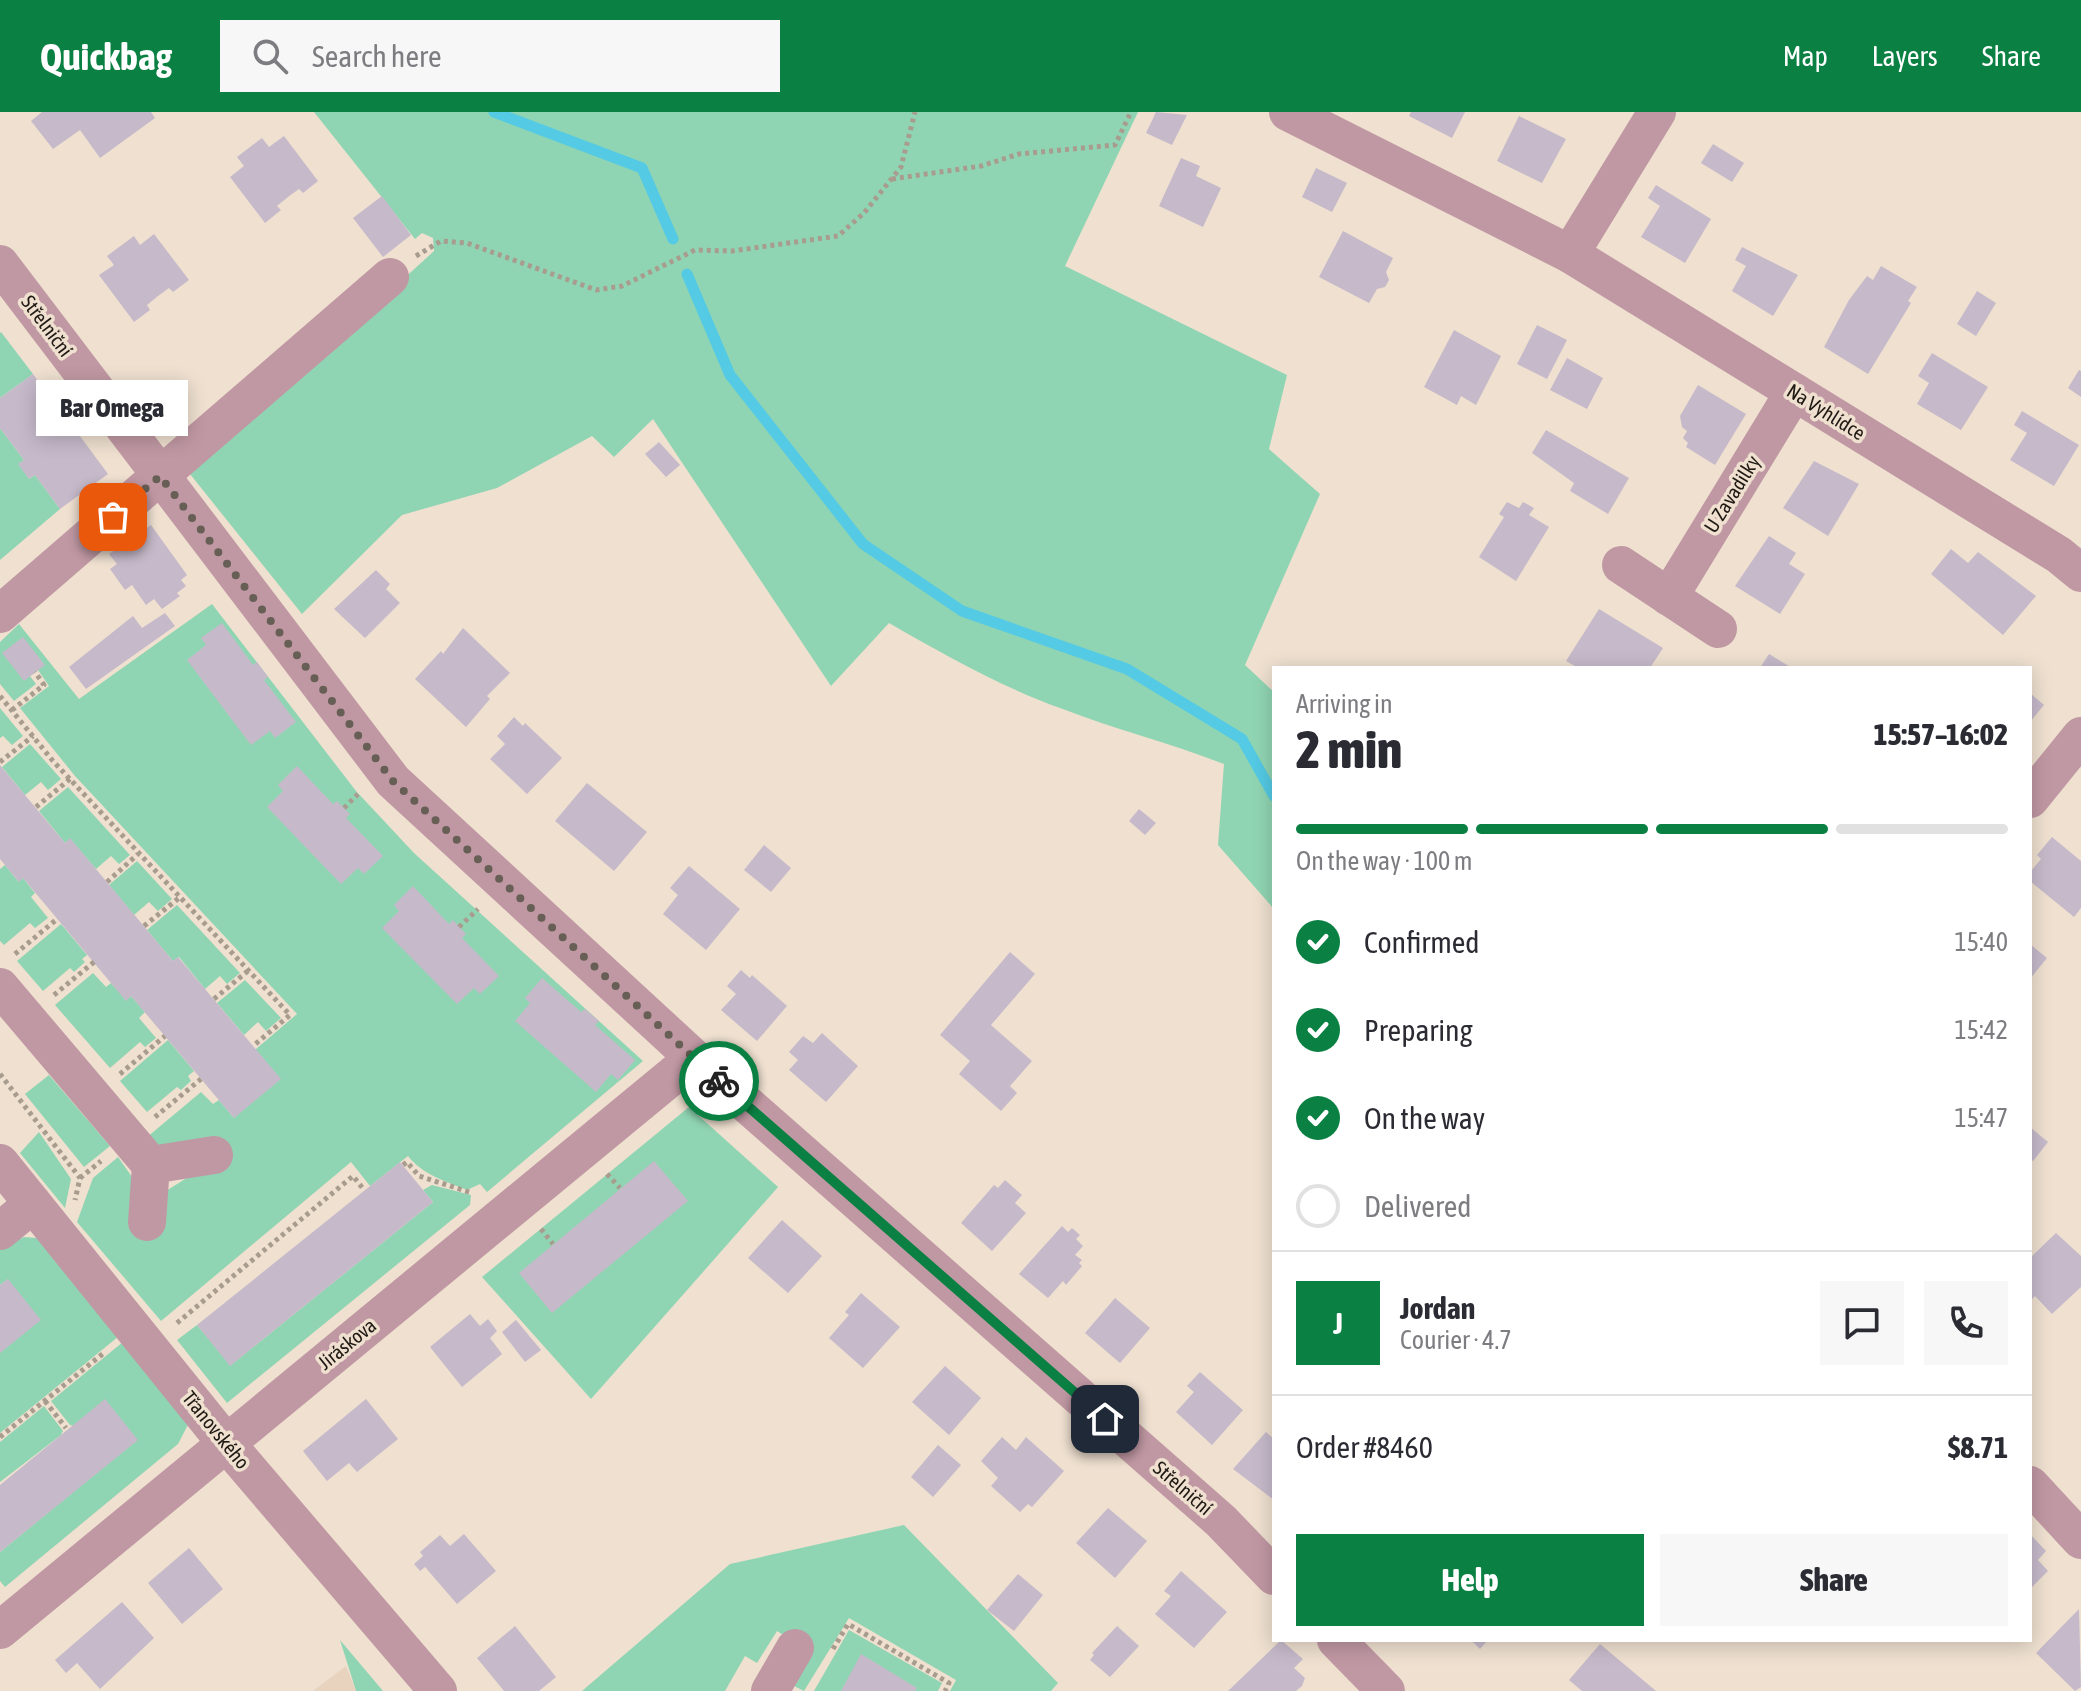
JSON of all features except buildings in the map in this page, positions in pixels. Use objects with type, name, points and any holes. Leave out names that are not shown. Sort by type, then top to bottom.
[{"type":"street","name":"Na Vyhlídce","points":[[1288,112],[1570,254],[2059,555],[2081,573]]},
{"type":"street","points":[[1570,254],[1657,112]]},
{"type":"street","name":"Střelniční","points":[[0,264],[393,781],[694,1058],[1209,1511],[1272,1574]]},
{"type":"street","points":[[0,614],[390,277]]},
{"type":"street","name":"U Zavadilky","points":[[1669,597],[1794,392]]},
{"type":"street","points":[[1621,565],[1718,629]]},
{"type":"street","points":[[2032,797],[2081,736]]},
{"type":"street","points":[[3,974],[151,1165],[147,1222]]},
{"type":"street","name":"Jiráskova","points":[[0,1630],[694,1058]]},
{"type":"street","points":[[151,1165],[214,1155]]},
{"type":"street","name":"Třanovského","points":[[0,1163],[226,1443],[438,1691]]},
{"type":"street","points":[[0,1231],[33,1204]]},
{"type":"street","points":[[2032,1487],[2081,1540]]},
{"type":"street","points":[[1338,1642],[1386,1691]]},
{"type":"street","points":[[770,1691],[814,1649]]},
{"type":"path","points":[[390,277],[432,244],[441,241],[467,243],[596,290],[622,286],[695,250],[732,251],[838,236],[864,213],[901,167],[915,112]]},
{"type":"path","points":[[891,180],[981,166],[1019,154],[1115,145],[1131,112]]},
{"type":"path","points":[[12,710],[44,685],[35,672]]},
{"type":"path","points":[[0,696],[138,854],[290,1015],[253,1046]]},
{"type":"path","points":[[0,762],[33,736]]},
{"type":"path","points":[[36,807],[70,779]]},
{"type":"path","points":[[344,808],[362,791]]},
{"type":"path","points":[[107,882],[138,854]]},
{"type":"path","points":[[144,926],[179,898]]},
{"type":"path","points":[[459,927],[481,906]]},
{"type":"path","points":[[3,974],[57,919]]},
{"type":"path","points":[[43,1004],[94,962]]},
{"type":"path","points":[[214,999],[249,970]]},
{"type":"path","points":[[110,1082],[165,1036]]},
{"type":"path","points":[[0,1074],[80,1178]]},
{"type":"path","points":[[403,1165],[407,1162],[419,1176],[481,1196],[503,1216]]},
{"type":"path","points":[[65,1244],[80,1178],[87,1172]]},
{"type":"path","points":[[0,1437],[45,1401],[141,1338],[353,1176],[364,1190]]},
{"type":"path","points":[[45,1401],[66,1428]]},
{"type":"path","points":[[814,1649],[848,1624],[949,1683],[945,1691]]},
{"type":"shaded area","points":[[346,1666],[356,1691],[313,1691]]},
{"type":"green space","points":[[314,112],[1138,112],[1065,266],[1287,375],[1269,449],[1320,494],[1245,665],[1272,690],[1272,907],[1218,845],[1224,764],[1080,716],[1015,690],[889,623],[831,686],[653,419],[614,457],[592,436],[497,488],[402,515],[302,614],[190,474],[434,251],[433,238],[422,233],[415,239]]},
{"type":"green space","points":[[0,333],[33,374],[0,398]]},
{"type":"green space","points":[[0,428],[24,460],[19,464],[29,479],[35,475],[60,509],[0,560]]},
{"type":"green space","points":[[212,604],[356,791],[414,853],[643,1061],[487,1192],[480,1184],[467,1190],[427,1173],[408,1156],[370,1186],[351,1162],[161,1321],[77,1222],[93,1178],[118,1157],[137,1184],[161,1194],[190,1176],[166,1150],[146,1138],[201,1092],[213,1104],[219,1100],[234,1118],[256,1049],[297,1014],[75,776],[20,708],[49,686],[38,670],[30,676],[36,684],[14,701],[0,684],[0,642],[19,624],[79,699]]},
{"type":"green space","points":[[0,708],[23,736],[12,745],[3,736],[0,738]]},
{"type":"green space","points":[[30,744],[61,779],[48,790],[41,782],[25,795],[2,767]]},
{"type":"green space","points":[[68,787],[130,855],[119,864],[111,856],[96,869],[70,839],[65,843],[39,811]]},
{"type":"green space","points":[[137,861],[172,899],[158,911],[149,902],[134,915],[109,885]]},
{"type":"green space","points":[[5,865],[18,881],[23,878],[35,893],[31,897],[48,918],[35,928],[30,923],[4,945],[0,941],[0,869]]},
{"type":"green space","points":[[177,905],[240,973],[227,984],[220,976],[205,989],[179,957],[173,961],[147,930]]},
{"type":"green space","points":[[61,924],[87,955],[82,959],[85,962],[74,972],[70,968],[43,991],[17,961]]},
{"type":"green space","points":[[93,973],[106,987],[111,983],[126,1000],[131,996],[145,1012],[139,1018],[156,1038],[145,1047],[140,1042],[110,1068],[55,1005]]},
{"type":"green space","points":[[245,980],[281,1018],[266,1031],[258,1022],[244,1035],[217,1003]]},
{"type":"green space","points":[[168,1040],[194,1071],[188,1076],[191,1081],[181,1090],[177,1087],[147,1112],[120,1081]]},
{"type":"green space","points":[[49,1075],[110,1146],[84,1167],[25,1094]]},
{"type":"green space","points":[[689,1107],[778,1187],[591,1399],[482,1277]]},
{"type":"green space","points":[[39,1132],[71,1179],[65,1208],[20,1153]]},
{"type":"green space","points":[[432,1185],[471,1195],[470,1205],[227,1403],[177,1340],[197,1325],[231,1365],[433,1202],[423,1190]]},
{"type":"green space","points":[[24,1237],[37,1238],[124,1332],[0,1433],[0,1353],[8,1279],[0,1285],[0,1248]]},
{"type":"green space","points":[[129,1337],[194,1413],[178,1444],[5,1587],[0,1581],[0,1552],[137,1440],[70,1425],[51,1401]]},
{"type":"green space","points":[[44,1406],[63,1431],[61,1435],[0,1482],[0,1442]]},
{"type":"green space","points":[[904,1525],[1058,1683],[1051,1691],[950,1691],[956,1680],[849,1618],[804,1691],[794,1686],[813,1653],[777,1631],[757,1663],[745,1656],[725,1691],[582,1691],[730,1564]]},
{"type":"green space","points":[[849,1630],[942,1683],[938,1691],[814,1691]]},
{"type":"green space","points":[[340,1640],[383,1691],[356,1691]]},
{"type":"waterway","points":[[494,112],[642,168],[673,239]]},
{"type":"waterway","points":[[687,274],[730,375],[863,544],[962,611],[1127,669],[1242,739],[1272,792]]},
{"type":"way so far","points":[[113,517],[160,476],[393,781],[719,1081]]},
{"type":"place","name":"Bar Omega","points":[[113,517]]},
{"type":"route","points":[[719,1081],[1105,1419]]}]
